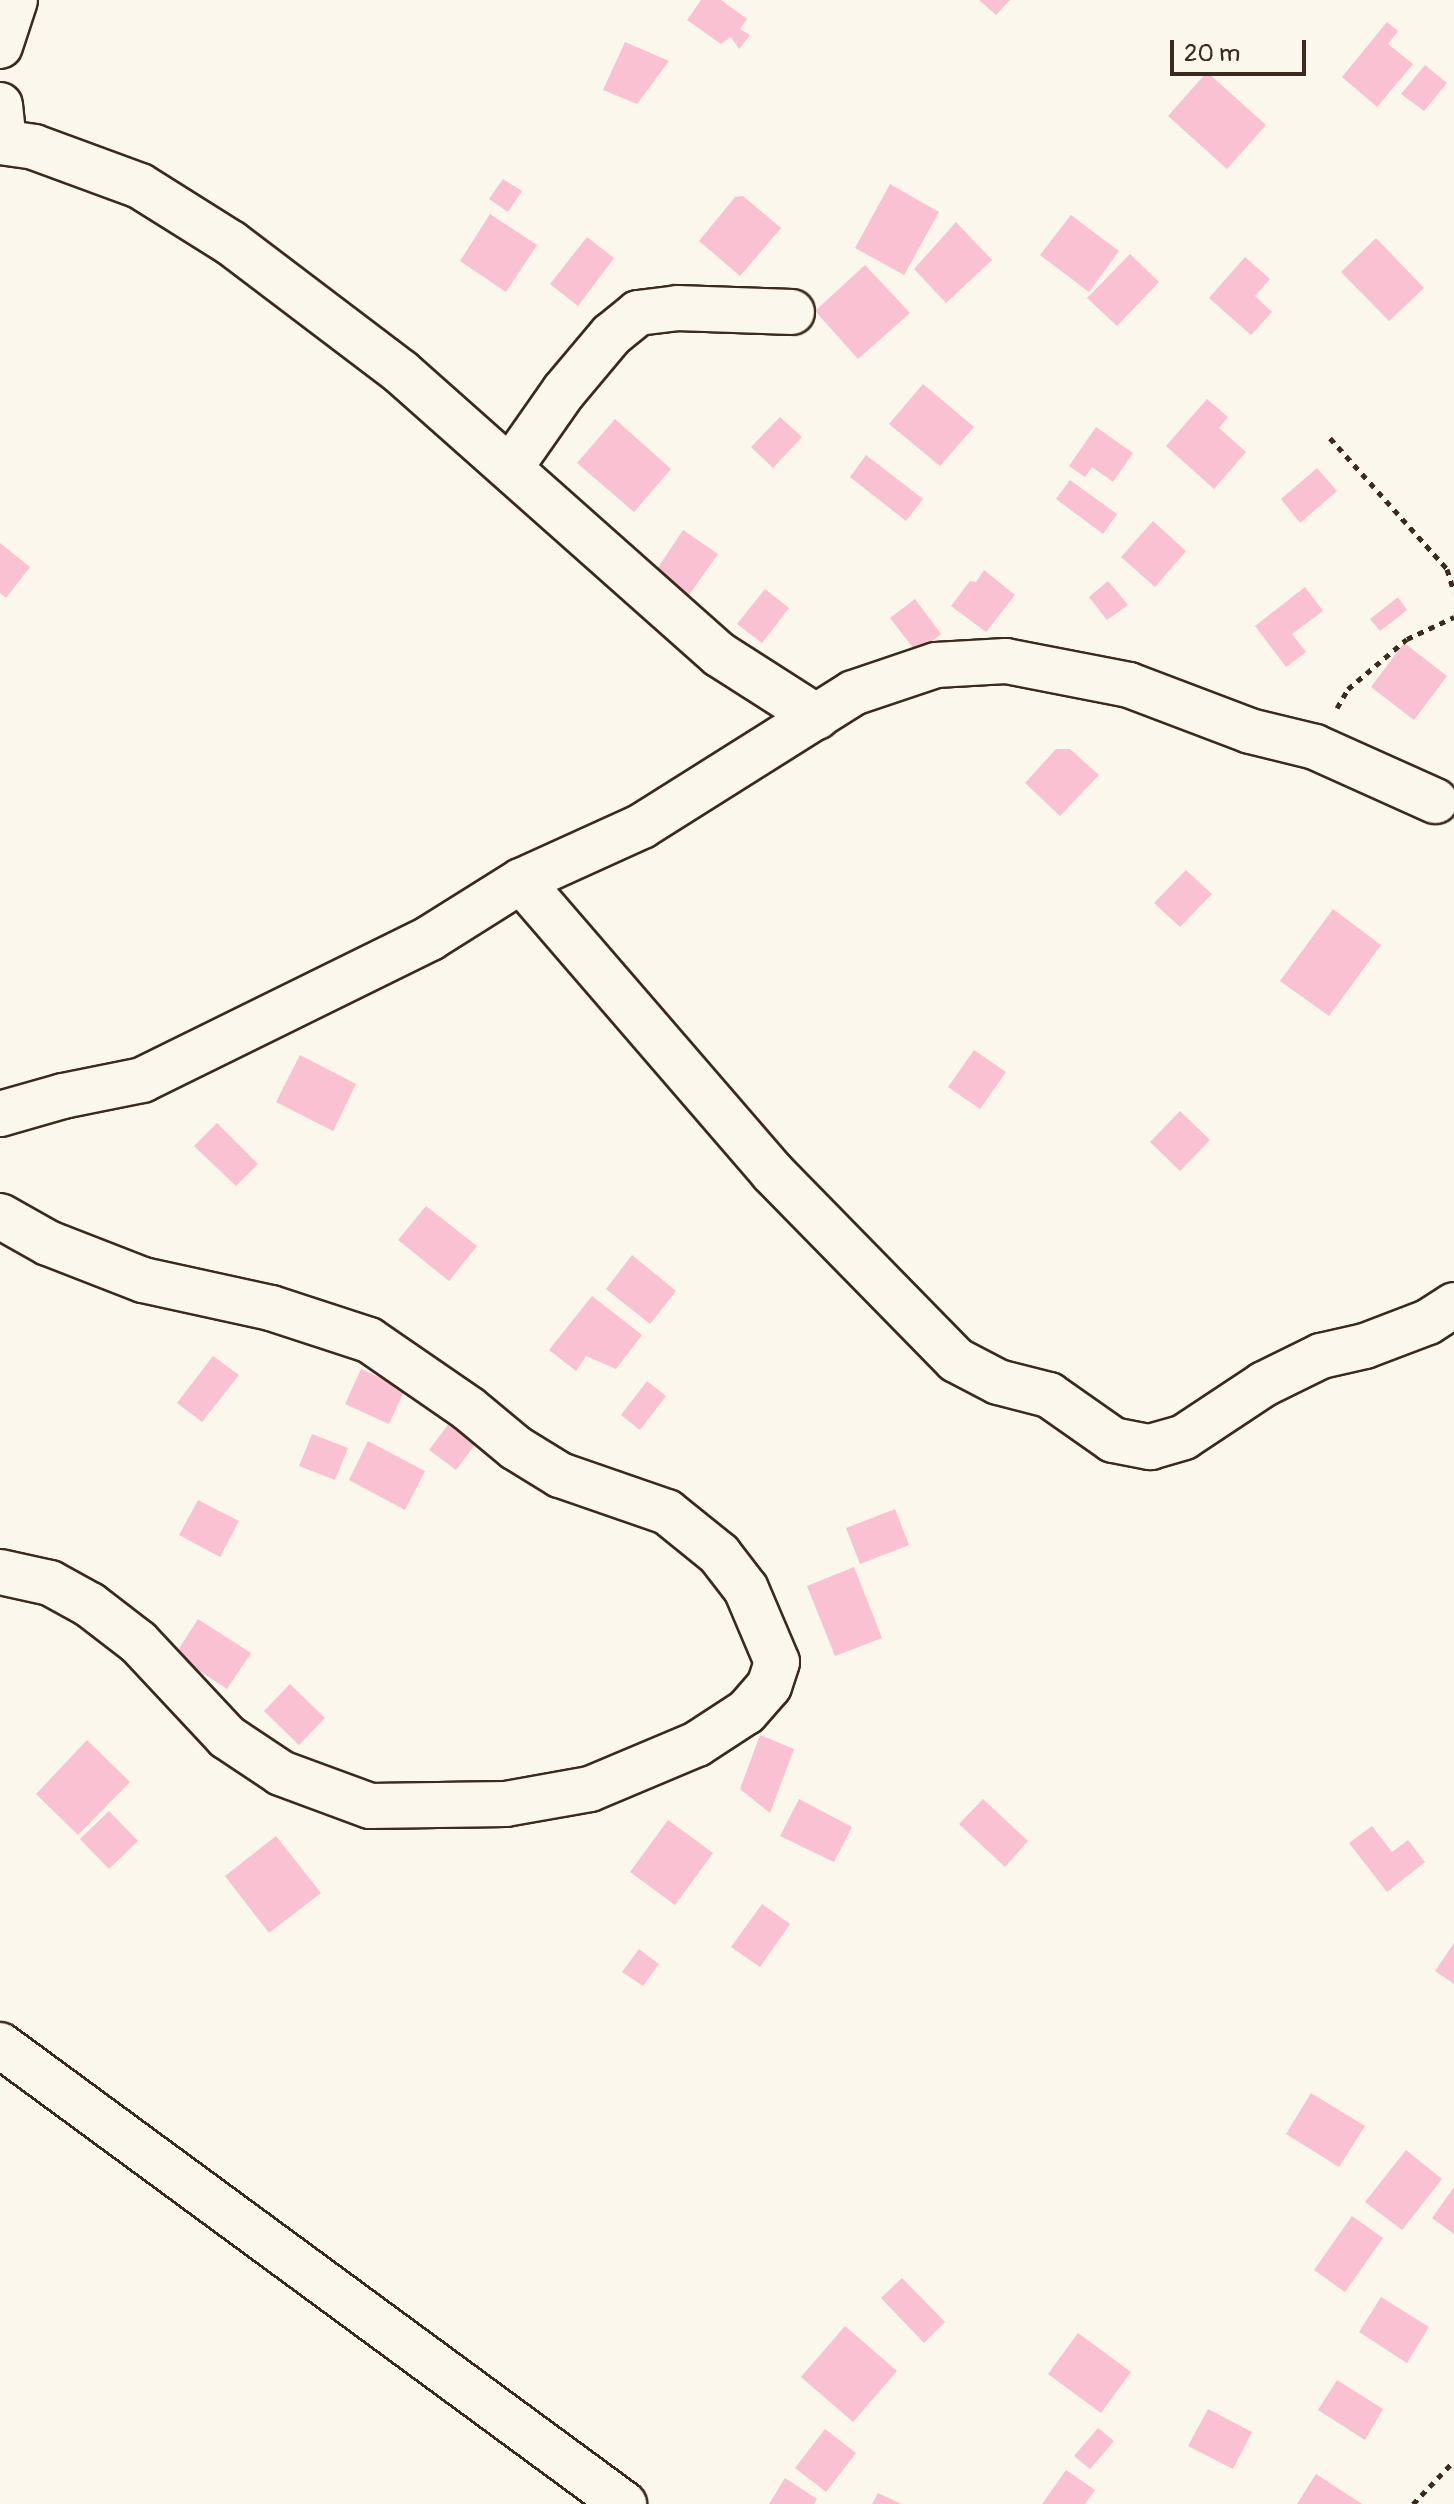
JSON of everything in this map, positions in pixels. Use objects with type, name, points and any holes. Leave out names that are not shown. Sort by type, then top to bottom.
[{"type":"street","points":[[0,46],[15,0]]},
{"type":"street","points":[[1,130],[34,147],[140,186],[231,243],[401,372],[720,655],[817,717]]},
{"type":"street","points":[[510,468],[564,391],[611,335],[638,313],[677,308],[792,312]]},
{"type":"street","points":[[0,1114],[63,1096],[142,1080],[430,938],[521,881],[642,826],[853,693],[936,665],[1006,661],[1129,685],[1250,731],[1315,747],[1435,801]]},
{"type":"street","points":[[521,881],[772,1172],[956,1360],[998,1382],[1049,1395],[1113,1440],[1150,1447],[1184,1437],[1264,1384],[1321,1356],[1365,1346],[1428,1322],[1454,1305]]},
{"type":"street","points":[[0,1216],[48,1243],[143,1280],[271,1308],[369,1340],[469,1409],[516,1448],[560,1475],[667,1512],[719,1554],[746,1589],[777,1662],[769,1686],[746,1712],[697,1744],[590,1789],[506,1804],[370,1806],[281,1773],[227,1737],[138,1642],[90,1605],[50,1583],[0,1572]]},
{"type":"street","points":[[0,2045],[624,2504]]},
{"type":"path","points":[[1330,438],[1447,569],[1454,592]]},
{"type":"path","points":[[1315,747],[1348,689],[1407,639],[1454,617]]},
{"type":"path","points":[[1413,2504],[1454,2461]]},
{"type":"building","points":[[701,0],[721,0],[747,19],[740,29],[750,35],[739,49],[731,37],[721,44],[687,20]]},
{"type":"building","points":[[979,0],[1010,0],[996,15]]},
{"type":"building","points":[[1387,22],[1398,31],[1388,44],[1413,64],[1377,107],[1342,77]]},
{"type":"building","points":[[625,42],[669,61],[637,104],[603,90]]},
{"type":"building","points":[[1425,65],[1447,83],[1424,111],[1401,94]]},
{"type":"building","points":[[1207,72],[1266,125],[1227,169],[1168,116]]},
{"type":"building","points":[[503,179],[522,191],[508,212],[489,199]]},
{"type":"building","points":[[890,184],[939,212],[904,275],[855,248]]},
{"type":"building","points":[[743,196],[781,228],[740,276],[699,241],[735,197]]},
{"type":"building","points":[[490,214],[537,245],[506,292],[460,261]]},
{"type":"building","points":[[1071,215],[1119,251],[1089,292],[1040,255]]},
{"type":"building","points":[[956,222],[992,260],[946,303],[914,269]]},
{"type":"building","points":[[587,237],[614,258],[578,306],[550,284]]},
{"type":"building","points":[[1376,238],[1424,288],[1389,321],[1341,272]]},
{"type":"building","points":[[1130,254],[1159,282],[1117,326],[1087,298]]},
{"type":"building","points":[[1245,257],[1270,279],[1255,296],[1272,312],[1251,335],[1209,298]]},
{"type":"building","points":[[865,265],[910,313],[858,359],[815,311]]},
{"type":"building","points":[[923,384],[974,427],[940,466],[889,424]]},
{"type":"building","points":[[1207,399],[1228,417],[1219,428],[1246,452],[1214,489],[1166,446]]},
{"type":"building","points":[[780,417],[802,437],[773,468],[751,447]]},
{"type":"building","points":[[615,419],[671,469],[634,512],[577,463]]},
{"type":"building","points":[[1096,427],[1133,453],[1113,482],[1092,467],[1085,477],[1069,466]]},
{"type":"building","points":[[866,455],[923,499],[906,521],[850,477]]},
{"type":"building","points":[[1317,468],[1337,491],[1300,523],[1281,499]]},
{"type":"building","points":[[1070,480],[1117,514],[1103,534],[1056,499]]},
{"type":"building","points":[[1153,521],[1186,551],[1155,587],[1121,557]]},
{"type":"building","points":[[683,530],[718,554],[689,595],[655,572]]},
{"type":"building","points":[[0,543],[30,567],[6,598],[0,593]]},
{"type":"building","points":[[984,570],[1015,595],[986,632],[951,606],[970,581],[976,582]]},
{"type":"building","points":[[1108,581],[1128,605],[1107,620],[1089,597]]},
{"type":"building","points":[[1305,587],[1323,611],[1292,634],[1306,652],[1286,667],[1255,626]]},
{"type":"building","points":[[765,589],[789,608],[762,643],[737,624]]},
{"type":"building","points":[[1398,597],[1407,610],[1380,631],[1370,619]]},
{"type":"building","points":[[915,599],[941,634],[917,653],[890,618]]},
{"type":"building","points":[[1404,643],[1447,676],[1414,720],[1371,687]]},
{"type":"building","points":[[1056,749],[1070,749],[1099,775],[1060,816],[1025,783]]},
{"type":"building","points":[[1186,870],[1212,894],[1180,927],[1154,903]]},
{"type":"building","points":[[1333,909],[1381,945],[1329,1016],[1280,981]]},
{"type":"building","points":[[974,1050],[1006,1072],[980,1109],[948,1087]]},
{"type":"building","points":[[300,1055],[356,1084],[333,1131],[276,1102]]},
{"type":"building","points":[[1180,1111],[1210,1140],[1180,1171],[1150,1142]]},
{"type":"building","points":[[217,1123],[258,1164],[236,1186],[194,1146]]},
{"type":"building","points":[[426,1206],[477,1246],[449,1281],[398,1240]]},
{"type":"building","points":[[632,1255],[676,1291],[650,1324],[606,1289]]},
{"type":"building","points":[[592,1296],[642,1335],[616,1369],[586,1356],[576,1371],[549,1350]]},
{"type":"building","points":[[213,1356],[239,1375],[202,1422],[177,1403]]},
{"type":"building","points":[[361,1369],[405,1389],[389,1424],[345,1404]]},
{"type":"building","points":[[647,1381],[666,1396],[640,1430],[621,1415]]},
{"type":"building","points":[[453,1418],[480,1438],[456,1470],[429,1450]]},
{"type":"building","points":[[312,1434],[348,1448],[335,1480],[299,1466]]},
{"type":"building","points":[[368,1441],[425,1471],[405,1510],[349,1480]]},
{"type":"building","points":[[198,1500],[239,1521],[220,1557],[179,1535]]},
{"type":"building","points":[[895,1509],[909,1545],[860,1564],[846,1528]]},
{"type":"building","points":[[854,1567],[882,1638],[835,1656],[807,1586]]},
{"type":"building","points":[[198,1619],[251,1653],[227,1689],[175,1655]]},
{"type":"building","points":[[290,1684],[325,1718],[299,1745],[264,1711]]},
{"type":"building","points":[[760,1735],[794,1749],[770,1813],[740,1789]]},
{"type":"building","points":[[87,1740],[130,1782],[78,1835],[36,1794]]},
{"type":"building","points":[[799,1799],[852,1827],[834,1862],[780,1836]]},
{"type":"building","points":[[983,1799],[1028,1841],[1005,1867],[959,1824]]},
{"type":"building","points":[[109,1811],[138,1841],[109,1869],[80,1839]]},
{"type":"building","points":[[668,1820],[713,1853],[675,1905],[630,1872]]},
{"type":"building","points":[[1372,1826],[1392,1852],[1408,1840],[1425,1862],[1387,1892],[1349,1843]]},
{"type":"building","points":[[276,1836],[321,1893],[269,1933],[225,1876]]},
{"type":"building","points":[[762,1904],[790,1924],[760,1967],[731,1947]]},
{"type":"building","points":[[1454,1943],[1454,1984],[1435,1971]]},
{"type":"building","points":[[639,1949],[659,1964],[643,1986],[622,1972]]},
{"type":"building","points":[[1311,2093],[1365,2126],[1339,2167],[1286,2134]]},
{"type":"building","points":[[1406,2150],[1442,2179],[1402,2230],[1365,2202]]},
{"type":"building","points":[[1454,2187],[1454,2234],[1432,2218]]},
{"type":"building","points":[[1352,2216],[1383,2238],[1345,2292],[1314,2270]]},
{"type":"building","points":[[902,2278],[945,2322],[924,2343],[881,2298]]},
{"type":"building","points":[[1381,2297],[1429,2327],[1407,2363],[1359,2332]]},
{"type":"building","points":[[845,2326],[897,2371],[853,2422],[801,2377]]},
{"type":"building","points":[[1078,2333],[1131,2372],[1101,2413],[1048,2374]]},
{"type":"building","points":[[1337,2380],[1383,2409],[1365,2440],[1318,2410]]},
{"type":"building","points":[[1208,2409],[1252,2432],[1233,2469],[1188,2446]]},
{"type":"building","points":[[1098,2428],[1114,2441],[1090,2469],[1074,2456]]},
{"type":"building","points":[[825,2429],[856,2453],[826,2492],[795,2468]]},
{"type":"building","points":[[1066,2470],[1095,2490],[1085,2504],[1042,2504]]},
{"type":"building","points":[[1316,2474],[1362,2504],[1297,2504]]},
{"type":"building","points":[[785,2478],[817,2499],[814,2504],[769,2504]]},
{"type":"building","points":[[878,2493],[901,2504],[872,2504]]}]
